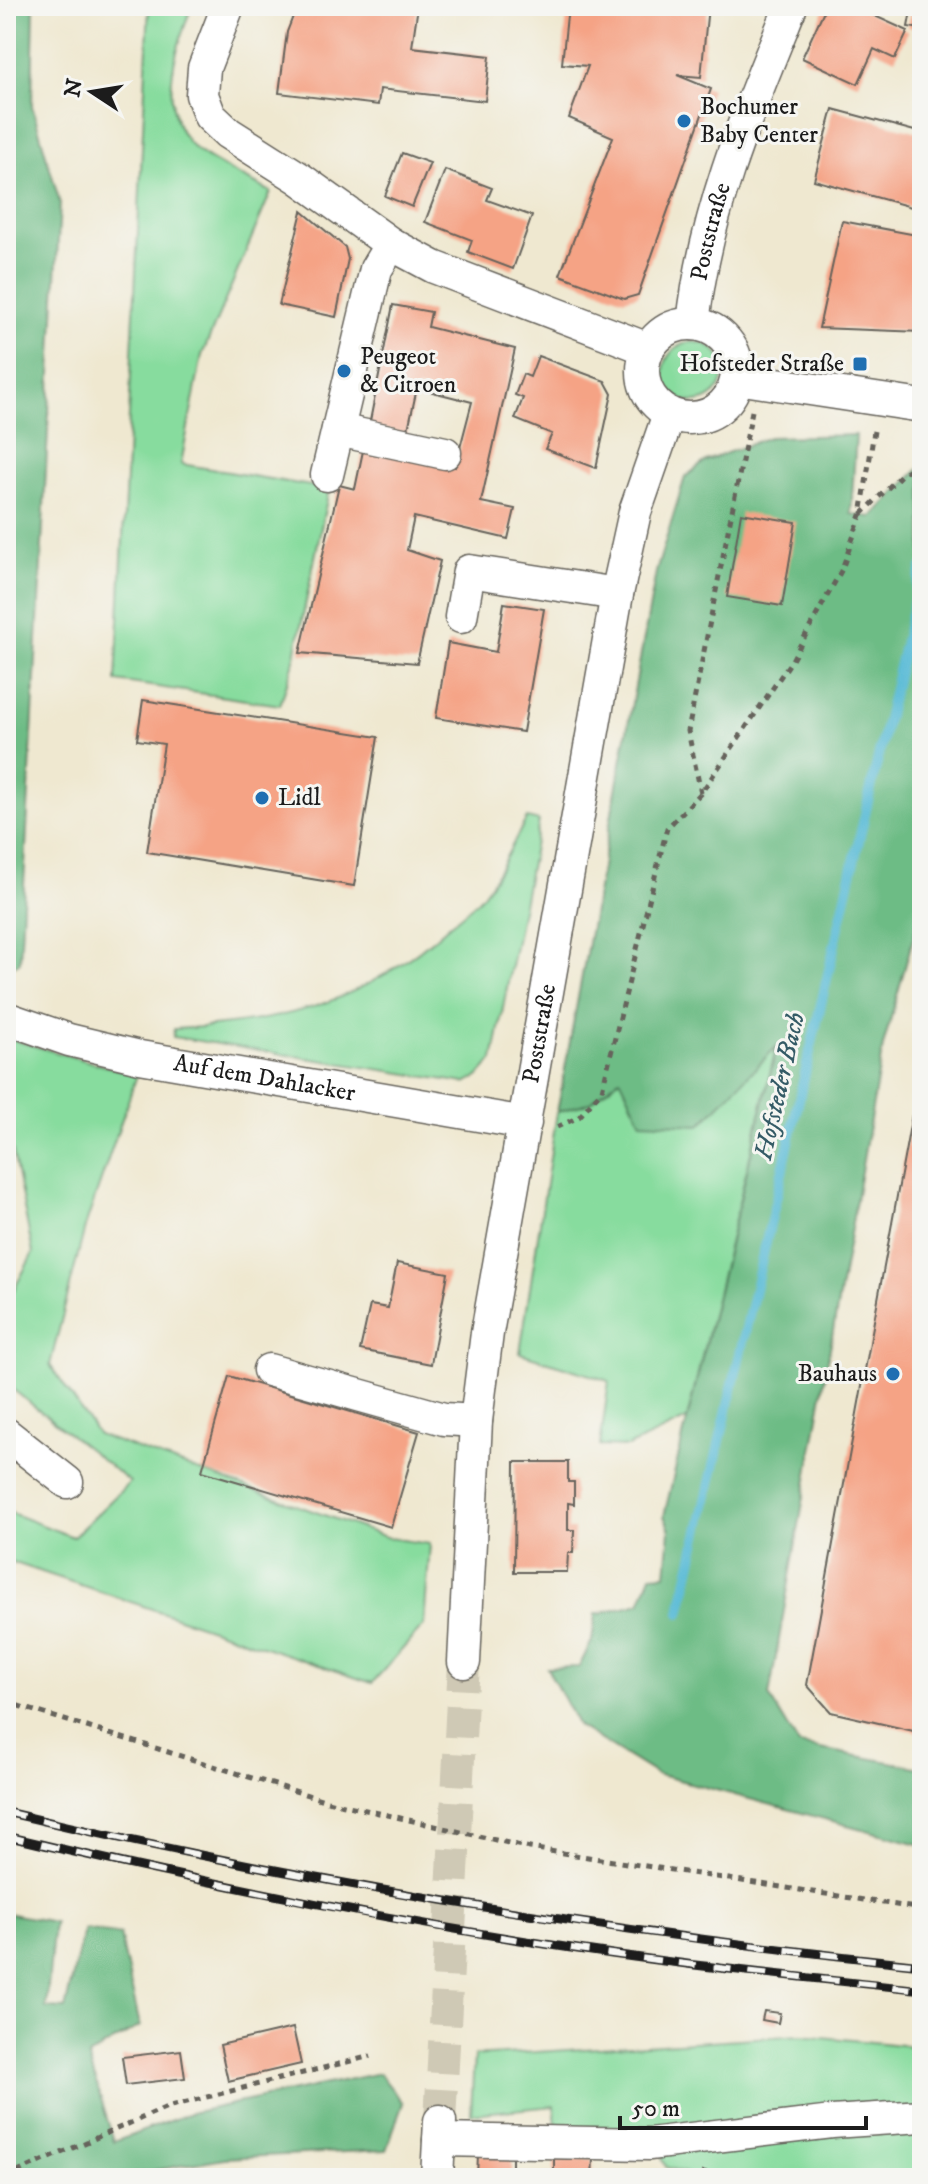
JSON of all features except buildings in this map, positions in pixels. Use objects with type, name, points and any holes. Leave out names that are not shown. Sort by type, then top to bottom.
[{"type":"street","points":[[228,6],[204,68],[202,95],[210,116],[228,133],[299,178],[391,244],[434,267],[648,349]]},
{"type":"street","name":"Poststraße","points":[[693,324],[699,272],[726,169],[791,6]]},
{"type":"street","points":[[327,475],[376,269],[391,244]]},
{"type":"street","points":[[693,324],[718,333],[734,354],[747,380],[708,415],[682,418],[656,405],[643,379],[648,349],[667,330],[693,324]]},
{"type":"street","points":[[747,380],[922,406]]},
{"type":"street","name":"Poststraße","points":[[464,1662],[476,1421],[487,1333],[617,594],[635,512],[669,414]]},
{"type":"street","points":[[338,430],[445,453]]},
{"type":"street","points":[[461,617],[469,571],[617,594]]},
{"type":"street","name":"Auf dem Dahlacker","points":[[6,1018],[69,1040],[140,1057],[525,1123]]},
{"type":"street","points":[[269,1370],[444,1419],[476,1421]]},
{"type":"street","points":[[6,1434],[67,1482]]},
{"type":"street","points":[[437,2178],[440,2131],[649,2144],[832,2122],[922,2116]]},
{"type":"path","points":[[701,793],[688,731],[747,380]]},
{"type":"path","points":[[525,1123],[554,1129],[579,1117],[602,1090],[667,828],[701,793],[792,660],[842,569],[861,515],[874,443],[876,400]]},
{"type":"path","points":[[861,515],[903,473],[922,462]]},
{"type":"path","points":[[6,1702],[327,1801],[530,1848],[922,1909]]},
{"type":"path","points":[[6,2177],[167,2107],[371,2056]]},
{"type":"path","points":[[21,2178],[24,2169]]},
{"type":"green space","points":[[6,6],[34,6],[32,106],[60,203],[20,962],[6,970]]},
{"type":"green space","points":[[149,6],[192,6],[172,79],[175,116],[182,133],[201,153],[271,192],[202,355],[181,464],[329,489],[293,665],[280,705],[116,681]]},
{"type":"green space","points":[[694,342],[706,344],[715,351],[722,360],[722,384],[715,393],[706,400],[694,402],[682,400],[673,393],[666,384],[664,372],[666,360],[673,351],[682,344]]},
{"type":"green space","points":[[856,435],[851,514],[872,517],[922,466],[922,906],[883,1046],[769,1696],[799,1745],[922,1768],[922,1845],[656,1774],[578,1726],[547,1668],[579,1667],[592,1641],[596,1614],[640,1603],[651,1575],[666,1574],[670,1530],[664,1516],[777,1046],[700,1125],[641,1122],[620,1078],[591,1102],[557,1112],[656,572],[685,477],[706,461],[769,437]]},
{"type":"green space","points":[[527,818],[539,821],[493,1060],[478,1077],[465,1083],[173,1037],[174,1029],[252,1021],[322,1004],[386,974],[417,952],[480,897],[496,875]]},
{"type":"green space","points":[[6,1038],[137,1075],[85,1227],[50,1365],[98,1435],[389,1538],[430,1544],[424,1625],[372,1683],[6,1560],[6,1511],[73,1537],[130,1482],[6,1384],[6,1305],[33,1253],[9,1132],[6,1130]]},
{"type":"green space","points":[[777,1044],[687,1419],[628,1447],[600,1446],[609,1381],[520,1353],[557,1112],[591,1102],[620,1078]]},
{"type":"green space","points":[[6,1913],[54,1922],[46,2008],[65,2009],[84,1929],[120,1935],[140,2026],[88,2056],[114,2142],[190,2113],[379,2073],[403,2103],[386,2150],[224,2158],[111,2178],[6,2178]]},
{"type":"green space","points":[[801,2035],[922,2047],[922,2178],[701,2178],[666,2167],[662,2159],[665,2151],[557,2133],[554,2106],[471,2114],[474,2056]]},
{"type":"waterway","name":"Hofsteder Bach","points":[[680,1613],[922,568]]},
{"type":"tunnel","points":[[440,2121],[464,1662]]},
{"type":"railway","points":[[6,1812],[233,1862],[461,1904],[691,1938],[922,1965]]},
{"type":"railway","points":[[6,1836],[248,1890],[493,1936],[689,1964],[922,1990]]},
{"type":"place","name":"Bochumer Baby Center","points":[[684,121]]},
{"type":"place","name":"Hofsteder Straße","points":[[860,364]]},
{"type":"place","name":"Peugeot & Citroen","points":[[344,371]]},
{"type":"place","name":"Lidl","points":[[262,798]]},
{"type":"place","name":"Bauhaus","points":[[893,1374]]}]
